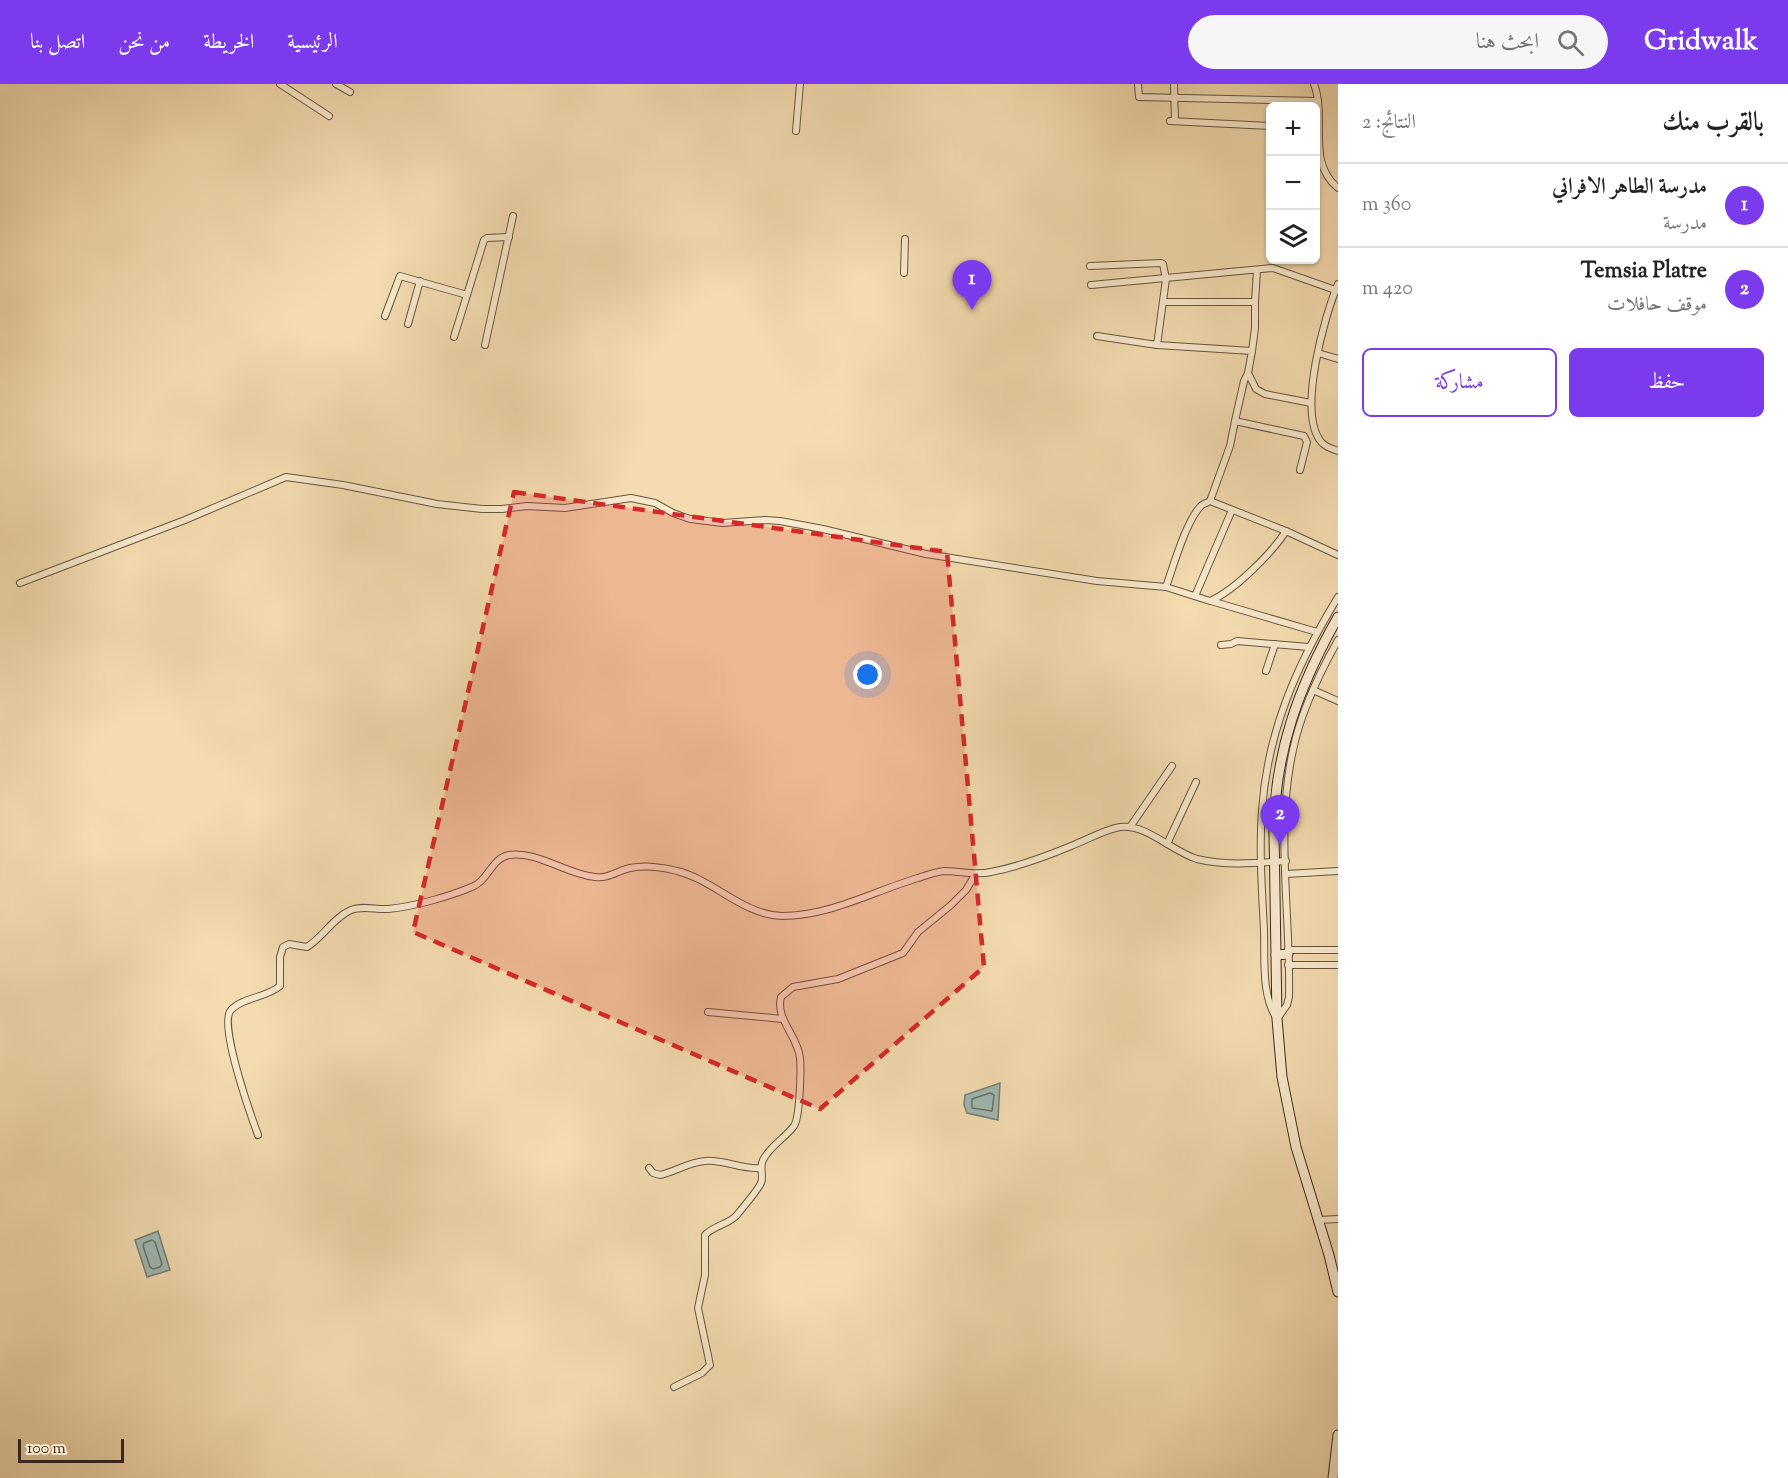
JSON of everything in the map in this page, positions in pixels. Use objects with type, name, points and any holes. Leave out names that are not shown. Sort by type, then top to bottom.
[{"type":"main road","points":[[1338,617],[1317,655],[1298,698],[1286,737],[1276,790],[1274,862],[1277,1019],[1286,1105],[1300,1166],[1319,1220],[1338,1292]]},
{"type":"main road","points":[[1287,697],[1298,698],[1311,695]]},
{"type":"main road","points":[[1274,734],[1286,737]]},
{"type":"main road","points":[[1276,955],[1288,956]]},
{"type":"main road","points":[[1333,1478],[1338,1435]]},
{"type":"street","points":[[280,84],[329,116]]},
{"type":"street","points":[[336,84],[350,92]]},
{"type":"street","points":[[796,131],[800,84]]},
{"type":"street","points":[[1138,84],[1138,97],[1317,101],[1314,84]]},
{"type":"street","points":[[1174,84],[1172,121],[1266,126]]},
{"type":"street","points":[[1320,155],[1324,171],[1338,188]]},
{"type":"street","points":[[484,345],[513,216]]},
{"type":"street","points":[[454,337],[484,240],[508,237]]},
{"type":"street","points":[[904,273],[905,239]]},
{"type":"street","points":[[1090,266],[1163,264],[1166,279],[1157,345]]},
{"type":"street","points":[[1091,285],[1274,268],[1337,288],[1318,352],[1311,403],[1312,419],[1318,437],[1322,443],[1338,451]]},
{"type":"street","points":[[1210,501],[1230,446],[1244,381],[1248,373],[1255,328],[1257,270]]},
{"type":"street","points":[[385,316],[400,276],[467,295]]},
{"type":"street","points":[[408,324],[420,280]]},
{"type":"street","points":[[1163,302],[1255,302]]},
{"type":"street","points":[[1097,336],[1157,345],[1252,351]]},
{"type":"street","points":[[1318,352],[1338,359]]},
{"type":"street","points":[[1248,373],[1259,392],[1311,403]]},
{"type":"street","points":[[1235,421],[1304,436],[1307,442],[1300,470]]},
{"type":"street","points":[[20,583],[185,520],[286,477],[343,485],[437,504],[482,509],[527,506],[565,508],[631,498],[655,503],[673,513],[698,520],[723,523],[772,520],[823,529],[926,554],[1097,581],[1166,587],[1317,632]]},
{"type":"street","points":[[1166,587],[1179,547],[1190,524],[1202,504],[1210,501],[1286,531],[1338,555]]},
{"type":"street","points":[[1195,596],[1232,510]]},
{"type":"street","points":[[1210,601],[1246,575],[1286,531]]},
{"type":"street","points":[[1338,597],[1309,646],[1287,697],[1274,734],[1267,768],[1262,812],[1267,998],[1277,1019],[1287,1005],[1289,997],[1285,814],[1289,770],[1293,748],[1311,695],[1338,640]]},
{"type":"street","points":[[1221,645],[1237,641],[1309,646]]},
{"type":"street","points":[[1266,671],[1275,644]]},
{"type":"street","points":[[1311,695],[1338,701]]},
{"type":"street","points":[[1130,827],[1172,766]]},
{"type":"street","points":[[1167,844],[1196,782]]},
{"type":"street","points":[[258,1135],[245,1100],[231,1044],[227,1024],[228,1013],[235,1007],[270,993],[280,986],[280,957],[284,946],[289,944],[307,947],[351,910],[401,907],[471,887],[482,880],[501,858],[511,855],[535,858],[594,877],[608,877],[633,868],[675,870],[705,882],[760,912],[783,916],[841,906],[938,872],[975,875],[999,870],[1067,848],[1118,828],[1130,827],[1187,855],[1203,860],[1230,864],[1286,861]]},
{"type":"street","points":[[1287,874],[1338,871]]},
{"type":"street","points":[[674,1387],[702,1373],[710,1365],[698,1308],[705,1275],[705,1235],[737,1214],[761,1184],[761,1168],[764,1159],[793,1128],[798,1118],[800,1056],[797,1045],[783,1019],[781,997],[794,987],[838,979],[903,953],[922,928],[966,890],[975,875]]},
{"type":"street","points":[[1288,956],[1338,950]]},
{"type":"street","points":[[1288,956],[1338,965]]},
{"type":"street","points":[[708,1012],[783,1019]]},
{"type":"street","points":[[649,1168],[653,1173],[660,1175],[705,1161],[726,1163],[746,1169],[761,1168]]},
{"type":"street","points":[[1319,1220],[1338,1219]]},
{"type":"highlighted area","points":[[514,492],[947,552],[984,967],[820,1109],[413,932]]},
{"type":"water","points":[[1000,1083],[998,1120],[967,1113],[964,1105],[965,1095]]},
{"type":"water","points":[[158,1231],[170,1270],[147,1277],[135,1240]]},
{"type":"place","name":"مدرسة الطاهر الافراني","points":[[972,310]]},
{"type":"place","name":"Temsia Platre","points":[[1280,845]]}]
